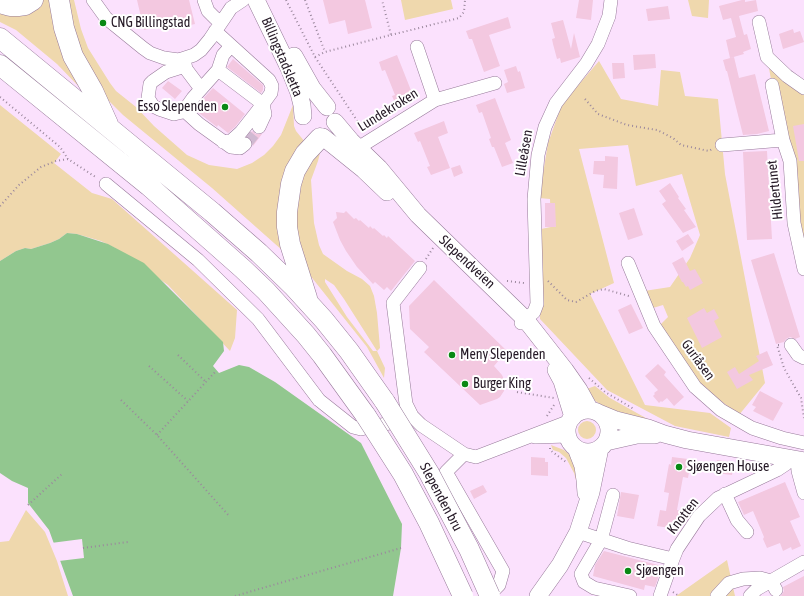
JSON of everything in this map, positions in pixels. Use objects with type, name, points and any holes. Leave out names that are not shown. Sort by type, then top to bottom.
[{"type":"highway","points":[[0,3],[10,6],[18,6],[25,5],[33,0]]},
{"type":"highway","points":[[59,0],[64,28],[73,56],[93,91],[110,128]]},
{"type":"highway","name":"Slependen bru","points":[[0,38],[212,212],[259,253],[309,304],[349,351],[385,402],[429,473],[465,543],[489,596]]},
{"type":"highway","name":"Slependen bru","points":[[0,65],[155,191],[243,269],[306,335],[327,361],[388,449],[414,495],[448,562],[463,596]]},
{"type":"highway","points":[[309,304],[290,244],[287,227],[287,212],[295,170],[305,154],[322,138]]},
{"type":"main road","name":"Billingstadsletta","points":[[256,0],[289,68],[299,93],[302,105],[302,116]]},
{"type":"main road","name":"Billingstadsletta","points":[[267,0],[307,79],[327,107]]},
{"type":"main road","points":[[322,105],[327,107],[334,116],[335,122],[333,130],[322,138],[314,138],[305,132],[301,121],[302,116],[305,110],[310,107],[322,105]]},
{"type":"main road","name":"Slependveien","points":[[335,122],[362,142],[379,168],[406,201],[432,229],[495,288],[565,370],[595,412]]},
{"type":"main road","name":"Slependveien","points":[[322,138],[364,170],[424,230],[523,321],[559,374],[572,430],[586,480],[586,505]]},
{"type":"main road","points":[[664,434],[637,436],[603,445],[589,452],[583,451],[572,430],[581,411],[595,412],[616,420],[687,440],[797,459]]},
{"type":"main road","points":[[538,596],[560,566],[578,532],[591,492],[603,445],[609,434],[606,420],[595,412]]},
{"type":"street","points":[[93,0],[106,18],[150,53],[164,58],[184,62],[189,75],[201,89]]},
{"type":"street","points":[[204,0],[208,11],[231,46],[269,80],[272,86],[271,93],[263,104],[231,141],[223,142]]},
{"type":"street","points":[[187,111],[174,114],[153,106],[148,98],[150,84],[201,50],[231,8],[243,0]]},
{"type":"street","name":"Lilleåsen","points":[[523,321],[534,312],[537,304],[534,199],[538,155],[545,126],[556,102],[586,64],[598,44],[609,16],[611,0]]},
{"type":"street","points":[[759,22],[767,57],[787,76],[804,88]]},
{"type":"street","points":[[231,46],[223,55],[218,70],[188,105],[187,111],[188,114],[199,124],[231,147],[240,148],[245,144]]},
{"type":"street","name":"Lundekroken","points":[[417,47],[436,100]]},
{"type":"street","points":[[218,70],[263,104],[265,114],[259,127]]},
{"type":"street","name":"Lundekroken","points":[[362,142],[436,100],[495,83]]},
{"type":"street","name":"Hildertunet","points":[[772,85],[783,140],[790,161],[794,223],[804,269]]},
{"type":"street","points":[[722,145],[783,140]]},
{"type":"street","points":[[106,184],[198,260],[258,319],[319,400],[353,427],[361,428],[405,420],[412,416]]},
{"type":"street","name":"Guriåsen","points":[[628,263],[654,326],[695,387],[721,410],[752,428],[782,438],[804,443]]},
{"type":"street","points":[[420,268],[393,303],[406,404],[412,416],[421,425],[464,454],[476,457],[525,437],[572,430]]},
{"type":"street","points":[[787,344],[798,355],[804,358]]},
{"type":"street","points":[[525,437],[548,438],[572,430]]},
{"type":"street","points":[[464,454],[446,472],[503,571],[499,585],[489,596]]},
{"type":"street","points":[[797,459],[798,471],[804,493]]},
{"type":"street","name":"Knotten","points":[[661,592],[677,549],[699,516],[718,498],[778,470],[797,459]]},
{"type":"street","points":[[725,494],[737,520],[747,532]]},
{"type":"street","points":[[613,495],[601,540],[581,574],[584,582],[594,588],[630,596]]},
{"type":"street","points":[[578,532],[627,548],[673,559]]},
{"type":"street","points":[[750,596],[757,589],[773,585],[804,562]]},
{"type":"street","points":[[717,596],[729,583],[743,579],[760,578],[773,585]]},
{"type":"path","points":[[286,0],[315,57],[362,126],[362,142]]},
{"type":"path","points":[[305,0],[325,52]]},
{"type":"path","points":[[382,0],[391,34]]},
{"type":"path","points":[[315,57],[325,52],[391,34],[459,18],[464,12],[465,0]]},
{"type":"path","points":[[0,97],[60,147],[68,159],[106,184]]},
{"type":"path","points":[[585,99],[598,114],[627,124],[656,130],[673,138],[682,145],[709,151],[722,145]]},
{"type":"path","points":[[0,206],[20,185],[41,167],[56,161],[68,159]]},
{"type":"path","points":[[501,280],[520,283],[537,275],[567,300],[576,302],[595,291],[604,289],[623,295],[644,299]]},
{"type":"path","points":[[787,344],[777,345],[784,368],[801,398],[804,418]]},
{"type":"path","points":[[178,355],[206,382]]},
{"type":"path","points":[[150,366],[188,401]]},
{"type":"path","points":[[157,435],[216,371]]},
{"type":"path","points":[[591,380],[605,392],[636,410]]},
{"type":"path","points":[[517,392],[554,398]]},
{"type":"path","points":[[121,400],[157,435],[230,516]]},
{"type":"path","points":[[548,438],[550,450],[565,460],[568,466]]},
{"type":"path","points":[[28,505],[62,474]]},
{"type":"path","points":[[83,548],[128,542]]},
{"type":"path","points":[[235,596],[401,548]]},
{"type":"shaded area","points":[[42,0],[54,0],[84,92],[57,64],[16,30],[0,22],[0,9]]},
{"type":"shaded area","points":[[66,0],[74,0],[81,29],[88,48],[116,91],[136,107],[154,126],[187,155],[209,165],[237,169],[252,163],[264,155],[281,135],[293,105],[294,126],[305,142],[283,251],[212,188],[123,115],[104,96],[80,57]]},
{"type":"shaded area","points":[[401,0],[451,0],[453,9],[405,20]]},
{"type":"shaded area","points":[[688,0],[709,0],[708,18],[692,16]]},
{"type":"shaded area","points":[[767,57],[804,88],[804,269],[772,85]]},
{"type":"shaded area","points":[[599,61],[621,99],[658,106],[661,70],[680,72],[685,96],[718,99],[725,174],[765,383],[739,415],[699,384],[660,325],[668,317],[663,305],[653,308],[644,291],[670,287],[690,258],[700,235],[682,174],[636,186],[628,145],[579,149],[614,283],[590,294],[645,405],[710,413],[731,428],[729,437],[675,426],[607,390],[540,319],[541,229],[551,227],[550,199],[539,198],[548,143],[562,104]]},
{"type":"shaded area","points":[[0,105],[61,154],[54,163],[92,193],[112,199],[237,310],[235,338],[230,351],[168,285],[115,248],[101,241],[77,234],[67,233],[50,243],[31,249],[25,248],[16,251],[0,261]]},
{"type":"shaded area","points":[[320,153],[311,180],[314,223],[319,245],[323,254],[347,271],[362,279],[370,286],[374,296],[377,313],[380,348],[377,351],[385,368],[384,378],[367,347],[305,269],[295,245],[295,191],[314,156]],"holes":[[[325,279],[334,285],[344,299],[377,351],[373,351],[347,317],[325,282]]]},
{"type":"shaded area","points":[[67,233],[77,234],[108,244],[144,263],[223,342],[224,351],[213,366],[219,373],[239,365],[249,367],[275,382],[361,443],[402,524],[401,548],[393,596],[73,596],[49,530],[28,503],[28,488],[12,481],[0,473],[0,261],[16,251],[25,248],[31,249],[50,243]]},
{"type":"shaded area","points":[[595,386],[610,398],[662,427],[607,409],[594,400],[584,390]]},
{"type":"shaded area","points":[[587,421],[593,424],[596,430],[593,436],[587,439],[581,436],[578,430],[581,424]]},
{"type":"shaded area","points":[[551,445],[564,450],[571,456],[576,467],[577,483],[574,473],[566,458],[559,452],[553,450]]},
{"type":"shaded area","points":[[26,510],[45,532],[57,561],[68,596],[0,596],[0,542],[9,541]]},
{"type":"shaded area","points":[[727,560],[735,596],[676,596]]},
{"type":"pier","points":[[82,539],[84,558],[59,561],[51,543]]},
{"type":"building","points":[[137,0],[189,0],[195,24],[168,30],[166,25],[144,30]]},
{"type":"building","points":[[323,0],[365,0],[372,28],[348,34],[345,20],[329,24]]},
{"type":"building","points":[[579,0],[593,0],[591,20],[576,18]]},
{"type":"building","points":[[745,0],[745,2],[756,0],[758,11],[739,16],[744,35],[747,34],[751,49],[743,52],[744,54],[730,58],[726,40],[736,37],[731,18],[723,20],[719,6]]},
{"type":"building","points":[[668,6],[670,19],[648,21],[646,9]]},
{"type":"building","points":[[508,17],[511,28],[489,35],[500,66],[484,72],[472,39],[469,39],[466,31]]},
{"type":"building","points":[[563,20],[571,49],[574,33],[580,57],[561,63],[560,58],[557,59],[553,44],[552,39],[555,38],[551,23]]},
{"type":"building","points":[[793,29],[794,33],[800,31],[804,42],[783,49],[779,34]]},
{"type":"building","points":[[655,54],[656,68],[634,70],[633,55]]},
{"type":"building","points":[[397,55],[414,98],[396,105],[392,96],[395,95],[385,70],[382,71],[379,62]]},
{"type":"building","points":[[734,57],[739,78],[755,74],[769,131],[743,135],[723,60]]},
{"type":"building","points":[[233,59],[263,85],[263,90],[261,93],[227,67]]},
{"type":"building","points":[[612,63],[624,63],[625,78],[613,79]]},
{"type":"building","points":[[516,66],[518,72],[520,71],[525,88],[507,93],[504,84],[508,82],[504,70]]},
{"type":"building","points":[[168,81],[182,91],[175,99],[162,88]]},
{"type":"building","points":[[213,88],[245,114],[235,127],[228,133],[218,125],[217,127],[195,110],[199,103]]},
{"type":"building","points":[[495,98],[511,140],[505,143],[513,163],[502,167],[489,139],[491,138],[482,112],[479,113],[476,105]]},
{"type":"building","points":[[444,121],[448,133],[438,137],[450,168],[431,175],[427,167],[430,166],[420,141],[418,142],[414,133]]},
{"type":"building","points":[[804,124],[804,161],[799,161],[793,126]]},
{"type":"building","points":[[252,131],[256,134],[262,134],[253,146],[251,139],[248,136]]},
{"type":"building","points":[[767,151],[772,239],[747,240],[743,152]]},
{"type":"building","points":[[605,156],[618,157],[617,189],[603,188],[604,175],[593,174],[594,161],[605,161]]},
{"type":"building","points":[[460,165],[463,173],[454,177],[451,168]]},
{"type":"building","points":[[670,183],[686,209],[684,210],[696,227],[683,233],[662,204],[666,201],[659,191]]},
{"type":"building","points":[[545,203],[555,203],[556,227],[545,227]]},
{"type":"building","points":[[634,208],[643,235],[628,240],[619,213]]},
{"type":"building","points":[[346,211],[354,219],[356,218],[359,221],[360,220],[369,228],[370,226],[373,229],[374,228],[387,238],[388,236],[415,261],[391,291],[387,287],[384,290],[375,282],[373,284],[357,267],[346,251],[333,222],[337,218],[336,212],[344,213]]},
{"type":"building","points":[[688,234],[694,243],[682,251],[676,241]]},
{"type":"building","points":[[774,253],[800,337],[795,339],[790,337],[784,342],[776,344],[751,260]]},
{"type":"building","points":[[683,257],[690,271],[695,269],[703,283],[690,290],[688,286],[686,287],[682,282],[672,263]]},
{"type":"building","points":[[434,280],[507,351],[494,366],[502,375],[505,382],[504,391],[497,399],[480,405],[424,352],[429,347],[410,329],[409,306]]},
{"type":"building","points":[[631,304],[643,328],[629,334],[618,310]]},
{"type":"building","points":[[704,308],[707,313],[714,309],[719,318],[714,321],[722,337],[702,348],[687,318]]},
{"type":"building","points":[[767,351],[773,365],[749,375],[753,380],[737,389],[727,372],[735,367],[739,374],[759,361],[756,356]]},
{"type":"building","points":[[658,364],[666,372],[664,375],[684,397],[674,406],[667,398],[659,403],[653,396],[658,390],[645,376]]},
{"type":"building","points":[[760,391],[783,403],[773,421],[753,411],[756,407],[752,405]]},
{"type":"building","points":[[531,457],[545,458],[545,462],[548,462],[548,476],[531,475]]},
{"type":"building","points":[[672,457],[688,459],[691,461],[688,478],[683,477],[677,510],[688,512],[686,521],[685,523],[672,521],[670,528],[657,526],[660,510],[666,511],[669,493],[664,492],[669,464],[671,465]]},
{"type":"building","points":[[717,460],[734,463],[732,475],[715,473]]},
{"type":"building","points":[[785,482],[800,517],[790,521],[801,546],[792,550],[791,547],[783,551],[780,543],[767,548],[753,511],[744,515],[738,502]]},
{"type":"building","points":[[483,485],[487,492],[474,499],[470,491]]},
{"type":"building","points":[[621,492],[639,495],[634,519],[617,516]]},
{"type":"building","name":"Sjøengen","points":[[604,551],[662,566],[655,587],[645,585],[644,590],[593,576],[595,565]]},
{"type":"building","points":[[804,576],[804,596],[781,596],[784,591],[783,587]]},
{"type":"tunnel","points":[[245,144],[259,127]]},
{"type":"place","name":"CNG Billingstad","points":[[103,23]]},
{"type":"place","name":"Esso Slependen","points":[[225,107]]},
{"type":"place","name":"Meny Slependen","points":[[452,355]]},
{"type":"place","name":"Burger King","points":[[465,384]]},
{"type":"place","name":"Sjøengen House","points":[[679,467]]},
{"type":"place","name":"Sjøengen","points":[[628,571]]}]
